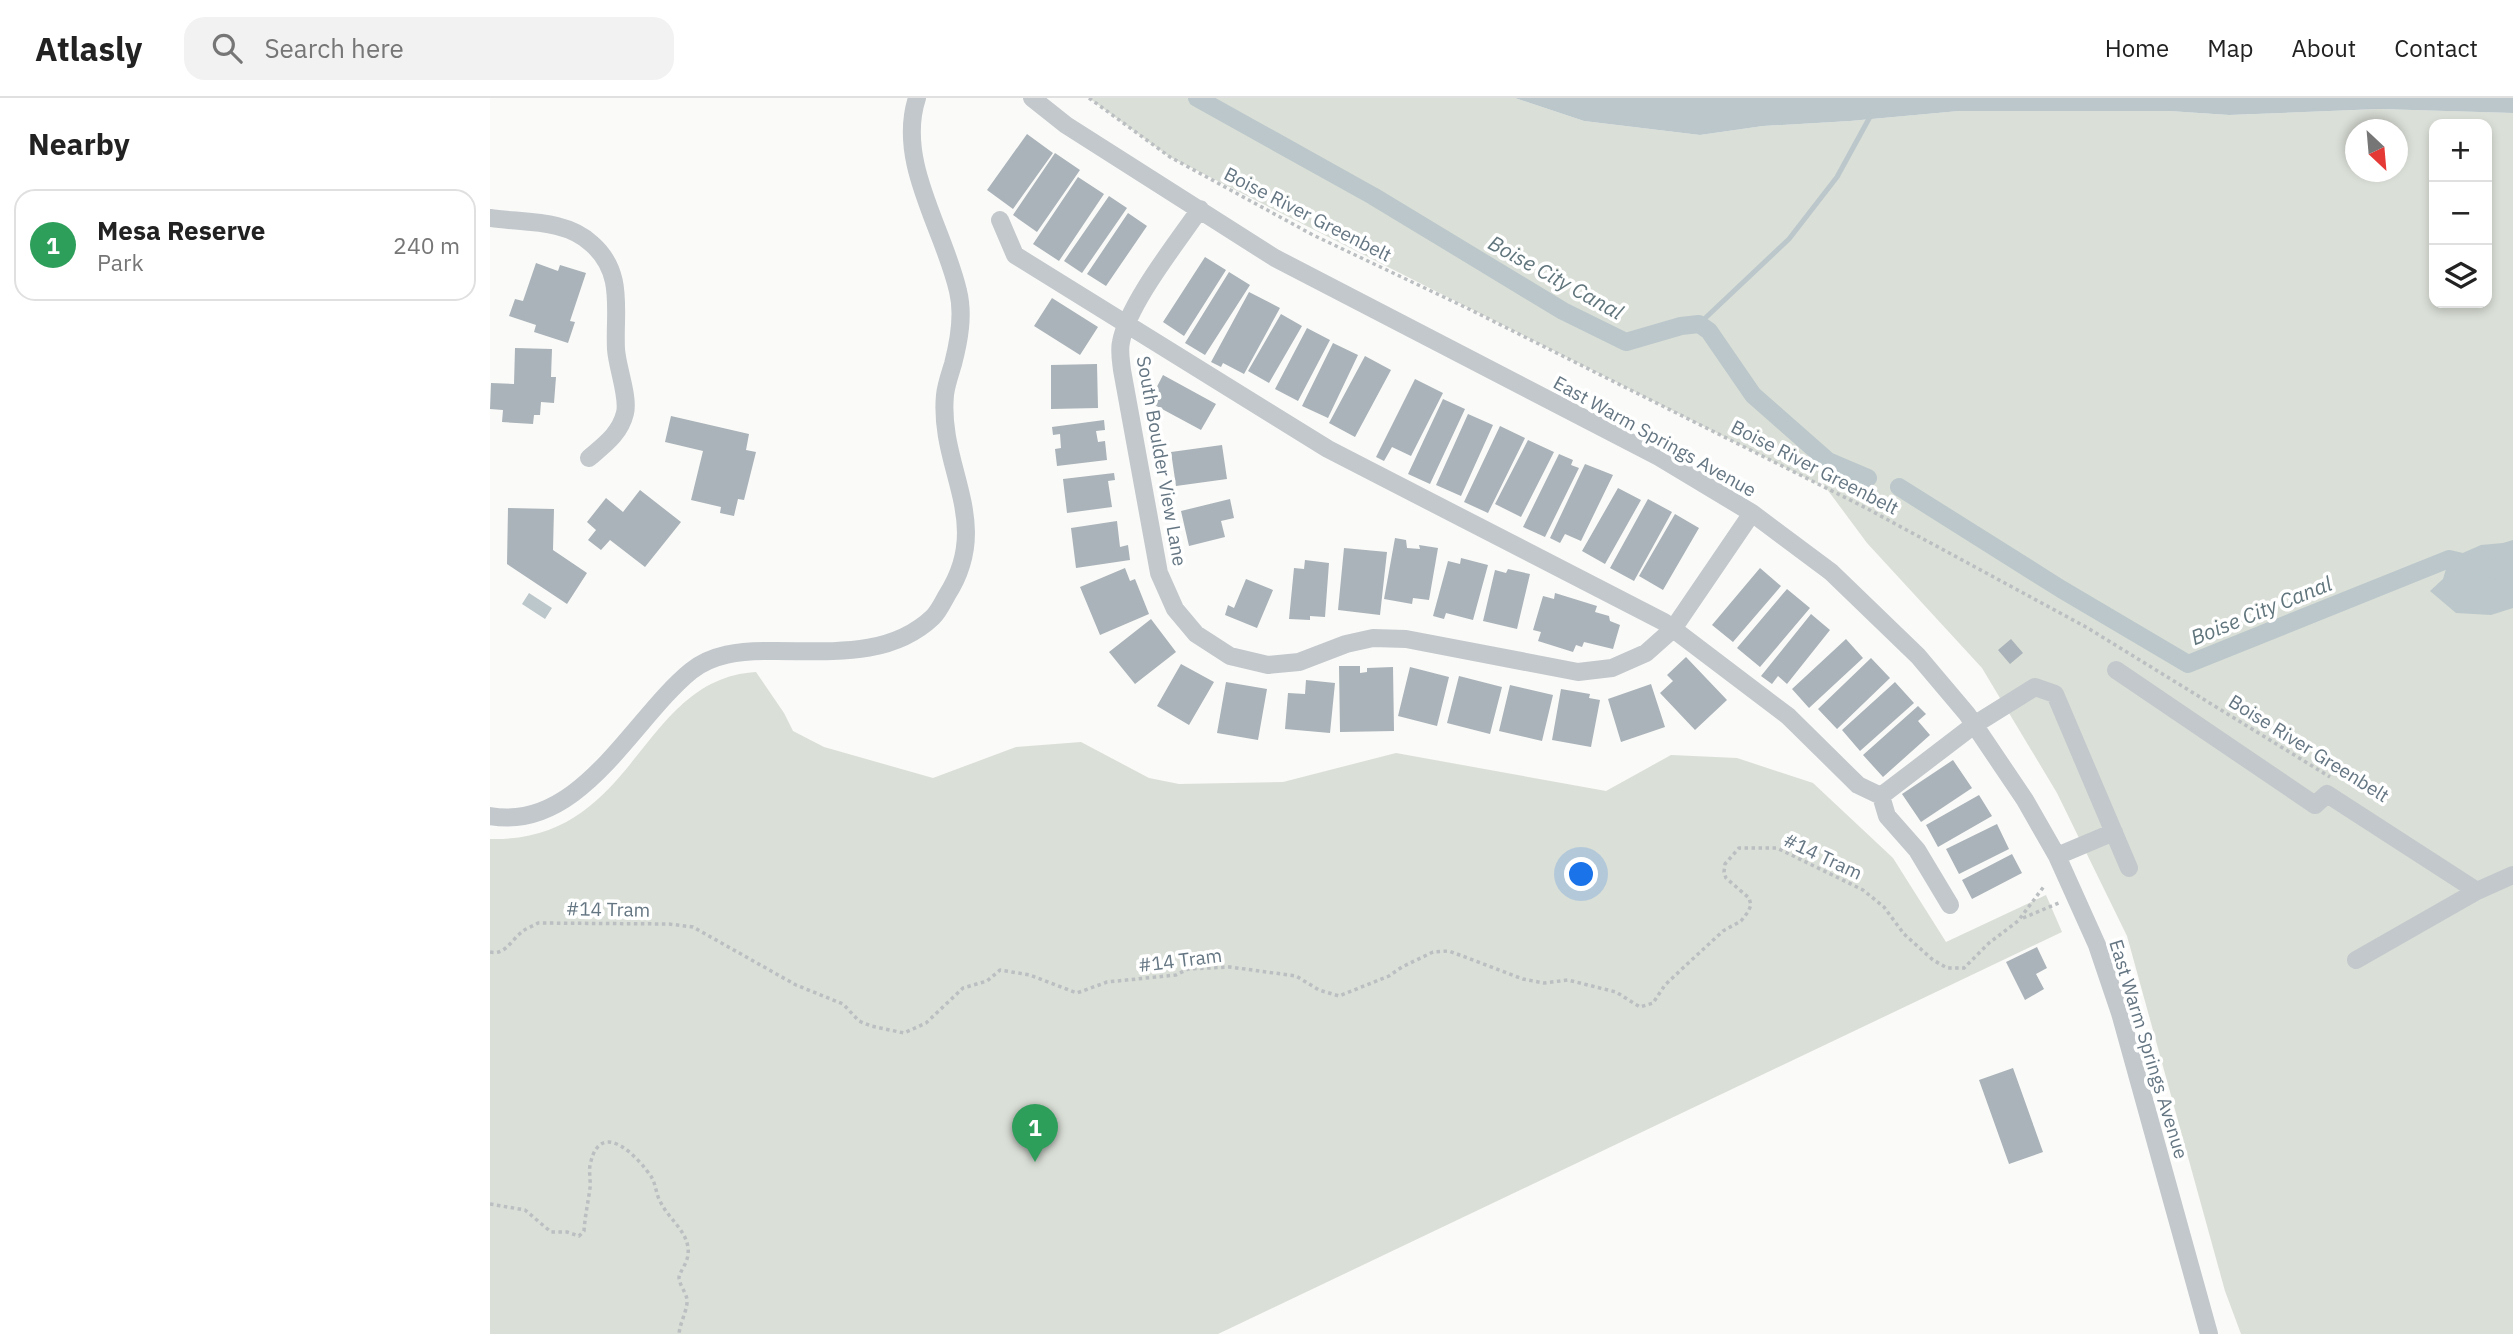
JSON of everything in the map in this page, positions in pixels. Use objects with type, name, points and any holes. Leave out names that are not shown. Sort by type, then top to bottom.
[{"type":"street","points":[[490,816],[523,816],[546,809],[573,794],[601,768],[659,701],[695,668],[718,657],[739,652],[856,650],[885,645],[909,635],[934,615],[955,583],[967,548],[966,513],[946,433],[945,394],[961,325],[958,292],[915,163],[911,126],[917,98]]},
{"type":"street","name":"East Warm Springs Avenue","points":[[1032,98],[1066,125],[1275,258],[1659,457],[1752,513],[1831,572],[1918,656],[1975,725],[2025,800],[2057,856],[2096,945],[2120,1013],[2209,1334]]},
{"type":"street","name":"South Boulder View Lane","points":[[1200,209],[1135,306],[1120,345],[1122,370],[1159,573],[1175,608],[1196,634],[1230,656],[1268,665],[1300,662],[1346,644],[1373,638],[1406,639],[1578,672],[1612,668],[1646,653],[1673,629],[1752,513]]},
{"type":"street","points":[[490,218],[564,227],[592,243],[607,261],[616,282],[616,349],[626,411],[618,432],[589,458]]},
{"type":"street","points":[[1000,220],[1015,255],[1328,449],[1673,629],[1788,716],[1858,785],[1881,796],[1887,816],[1917,850],[1950,905]]},
{"type":"street","points":[[2116,670],[2315,805],[2327,794],[2477,891]]},
{"type":"street","points":[[1881,796],[1975,725],[2035,687],[2055,694],[2129,868]]},
{"type":"street","points":[[2057,856],[2114,832]]},
{"type":"street","points":[[2356,960],[2477,891],[2513,875]]},
{"type":"path","name":"Boise River Greenbelt","points":[[1089,98],[1170,157],[1313,235],[1471,310],[1866,508],[2086,626],[2341,784]]},
{"type":"path","name":"#14 Tram","points":[[490,952],[495,954],[502,951],[522,932],[538,923],[669,924],[693,928],[796,985],[843,1004],[859,1021],[904,1032],[934,1016],[963,988],[987,981],[1000,970],[1030,975],[1077,993],[1107,982],[1176,975],[1188,969],[1230,967],[1296,976],[1319,990],[1339,996],[1389,976],[1433,951],[1448,951],[1523,979],[1544,983],[1567,980],[1616,992],[1640,1007],[1653,1003],[1665,985],[1723,931],[1741,921],[1748,912],[1751,905],[1749,898],[1726,878],[1724,872],[1725,864],[1739,848],[1777,848],[1863,890],[1884,907],[1904,934],[1933,960],[1947,968],[1964,968],[1989,943],[2018,921],[2074,896]]},
{"type":"path","name":"#14 Tram","points":[[2018,921],[2045,885]]},
{"type":"path","points":[[490,1204],[526,1210],[551,1232],[567,1232],[579,1236],[584,1231],[591,1161],[598,1148],[615,1142],[629,1149],[652,1179],[665,1211],[685,1235],[689,1251],[679,1279],[687,1304],[678,1334]]},
{"type":"shaded area","points":[[1089,98],[1515,98],[1584,121],[1700,135],[1763,126],[1959,111],[2169,111],[2229,115],[2379,109],[2513,113],[2513,1334],[2241,1334],[2225,1291],[2127,936],[2057,793],[1982,668],[1867,543],[1818,477],[1818,484],[1170,157]]},
{"type":"shaded area","points":[[1515,98],[2513,98],[2513,113],[2379,109],[2229,115],[2169,111],[1959,111],[1763,126],[1700,135],[1584,121]]},
{"type":"shaded area","points":[[2513,540],[2513,608],[2491,615],[2456,613],[2430,591],[2443,579],[2449,559],[2481,545]]},
{"type":"shaded area","points":[[529,593],[552,608],[545,619],[522,604]]},
{"type":"shaded area","points":[[756,672],[793,731],[824,747],[933,778],[1016,747],[1081,742],[1149,778],[1179,784],[1283,782],[1396,753],[1606,791],[1671,755],[1737,758],[1813,783],[1893,858],[1946,942],[2046,895],[2062,932],[1218,1334],[490,1334],[490,839],[539,833],[577,816],[608,790],[685,702],[717,681]]},
{"type":"building","points":[[1027,134],[1053,153],[1013,209],[987,190]]},
{"type":"building","points":[[1055,153],[1080,170],[1037,232],[1013,215]]},
{"type":"building","points":[[1078,177],[1104,194],[1059,261],[1033,244]]},
{"type":"building","points":[[1109,196],[1127,208],[1082,273],[1064,261]]},
{"type":"building","points":[[1128,213],[1147,226],[1106,286],[1087,274]]},
{"type":"building","points":[[1205,257],[1226,270],[1184,336],[1163,322]]},
{"type":"building","points":[[536,263],[558,271],[560,265],[586,273],[570,321],[575,322],[568,343],[534,332],[536,325],[509,316],[515,299],[523,301]]},
{"type":"building","points":[[1229,272],[1250,285],[1205,355],[1185,343]]},
{"type":"building","points":[[1249,292],[1280,308],[1244,374],[1223,363],[1221,367],[1211,362]]},
{"type":"building","points":[[1052,298],[1098,327],[1080,355],[1034,326]]},
{"type":"building","points":[[1281,314],[1302,326],[1269,383],[1248,371]]},
{"type":"building","points":[[1307,328],[1330,340],[1298,401],[1275,389]]},
{"type":"building","points":[[1333,343],[1358,355],[1328,418],[1302,406]]},
{"type":"building","points":[[515,348],[552,349],[551,377],[556,377],[554,403],[541,402],[540,415],[534,415],[533,424],[502,422],[503,410],[490,409],[491,383],[514,384]]},
{"type":"building","points":[[1365,356],[1391,370],[1355,437],[1329,423]]},
{"type":"building","points":[[1097,364],[1098,408],[1051,409],[1051,365]]},
{"type":"building","points":[[1163,375],[1216,404],[1201,430],[1149,402]]},
{"type":"building","points":[[1415,379],[1443,393],[1411,456],[1392,447],[1384,461],[1376,457]]},
{"type":"building","points":[[1443,399],[1465,409],[1430,484],[1408,474]]},
{"type":"building","points":[[1468,414],[1493,425],[1461,496],[1436,485]]},
{"type":"building","points":[[671,416],[749,434],[746,450],[756,452],[744,500],[738,499],[734,516],[720,513],[721,507],[691,500],[703,451],[665,442]]},
{"type":"building","points":[[1104,420],[1105,430],[1096,431],[1098,442],[1105,441],[1107,460],[1057,466],[1055,449],[1061,448],[1060,434],[1053,435],[1052,427]]},
{"type":"building","points":[[1500,426],[1525,438],[1488,513],[1464,502]]},
{"type":"building","points":[[1528,440],[1554,452],[1521,517],[1495,504]]},
{"type":"building","points":[[1222,445],[1227,479],[1176,486],[1171,452]]},
{"type":"building","points":[[1559,454],[1573,460],[1571,465],[1579,468],[1545,537],[1523,527]]},
{"type":"building","points":[[1585,464],[1613,475],[1581,541],[1565,534],[1560,543],[1550,538]]},
{"type":"building","points":[[1114,473],[1115,480],[1108,481],[1112,507],[1067,513],[1063,479]]},
{"type":"building","points":[[1618,488],[1641,500],[1605,564],[1582,551]]},
{"type":"building","points":[[640,490],[681,522],[645,567],[610,540],[601,550],[588,540],[596,530],[587,522],[606,498],[623,512]]},
{"type":"building","points":[[1230,499],[1234,518],[1221,521],[1225,537],[1189,546],[1181,511]]},
{"type":"building","points":[[1648,499],[1672,512],[1634,581],[1610,568]]},
{"type":"building","points":[[508,508],[554,509],[553,550],[587,573],[567,604],[507,564]]},
{"type":"building","points":[[1675,514],[1699,528],[1663,590],[1639,576]]},
{"type":"building","points":[[1117,521],[1120,547],[1128,545],[1130,560],[1076,568],[1071,528]]},
{"type":"building","points":[[1395,538],[1406,540],[1407,548],[1420,549],[1419,545],[1438,548],[1429,600],[1413,598],[1412,604],[1384,599]]},
{"type":"building","points":[[1344,548],[1387,552],[1380,615],[1338,610]]},
{"type":"building","points":[[1461,558],[1488,565],[1473,620],[1446,613],[1444,619],[1433,616],[1448,561],[1460,564]]},
{"type":"building","points":[[1305,560],[1329,563],[1325,617],[1310,616],[1310,620],[1289,619],[1294,568],[1304,569]]},
{"type":"building","points":[[1125,568],[1130,581],[1135,579],[1149,614],[1100,635],[1080,587]]},
{"type":"building","points":[[1760,568],[1781,586],[1733,642],[1712,625]]},
{"type":"building","points":[[1508,569],[1530,574],[1517,629],[1483,621],[1495,570],[1506,573]]},
{"type":"building","points":[[1246,579],[1273,590],[1257,628],[1225,615],[1228,605],[1234,608]]},
{"type":"building","points":[[1787,589],[1810,608],[1760,667],[1737,648]]},
{"type":"building","points":[[1555,593],[1597,606],[1595,612],[1609,616],[1610,621],[1620,625],[1613,649],[1584,642],[1582,647],[1576,645],[1573,652],[1538,641],[1541,632],[1533,630],[1543,596],[1554,599]]},
{"type":"building","points":[[1811,614],[1830,630],[1787,684],[1778,676],[1772,684],[1761,676]]},
{"type":"building","points":[[1151,619],[1176,652],[1135,684],[1109,652]]},
{"type":"building","points":[[1846,639],[1863,658],[1809,708],[1792,689]]},
{"type":"building","points":[[2011,639],[2023,653],[2010,664],[1998,650]]},
{"type":"building","points":[[1686,657],[1727,700],[1695,730],[1660,693],[1673,681],[1667,675]]},
{"type":"building","points":[[1871,658],[1890,678],[1837,729],[1818,709]]},
{"type":"building","points":[[1181,664],[1214,682],[1189,725],[1157,706]]},
{"type":"building","points":[[1339,666],[1360,666],[1360,673],[1367,672],[1367,668],[1393,667],[1394,731],[1340,732]]},
{"type":"building","points":[[1410,667],[1449,677],[1437,726],[1398,716]]},
{"type":"building","points":[[1459,676],[1502,687],[1490,734],[1447,723]]},
{"type":"building","points":[[1306,680],[1335,683],[1330,733],[1285,729],[1288,693],[1305,694]]},
{"type":"building","points":[[1226,682],[1267,689],[1258,740],[1217,733]]},
{"type":"building","points":[[1895,682],[1914,703],[1860,751],[1842,730]]},
{"type":"building","points":[[1651,684],[1665,727],[1621,742],[1608,699]]},
{"type":"building","points":[[1510,685],[1553,695],[1542,741],[1499,731]]},
{"type":"building","points":[[1561,689],[1590,694],[1589,698],[1600,700],[1591,747],[1552,740]]},
{"type":"building","points":[[1918,706],[1926,714],[1918,721],[1930,735],[1883,777],[1863,755]]},
{"type":"building","points":[[1953,760],[1972,788],[1921,822],[1902,794]]},
{"type":"building","points":[[1979,795],[1992,816],[1938,847],[1926,825]]},
{"type":"building","points":[[1997,824],[2009,849],[1959,874],[1946,849]]},
{"type":"building","points":[[2012,854],[2022,873],[1972,899],[1962,880]]},
{"type":"building","points":[[2037,947],[2047,968],[2036,974],[2044,989],[2025,1000],[2006,962]]},
{"type":"building","points":[[2013,1068],[2043,1152],[2009,1164],[1979,1080]]},
{"type":"waterway","name":"Boise City Canal","points":[[1197,98],[1373,196],[1563,311],[1626,342],[1681,326],[1699,324],[1709,331],[1753,395],[1828,461],[1868,478]]},
{"type":"waterway","points":[[1699,324],[1789,239],[1837,177],[1871,115]]},
{"type":"waterway","name":"Boise City Canal","points":[[1899,487],[2061,589],[2188,664],[2449,559],[2513,574]]},
{"type":"place","name":"Mesa Reserve","points":[[1035,1162]]}]
